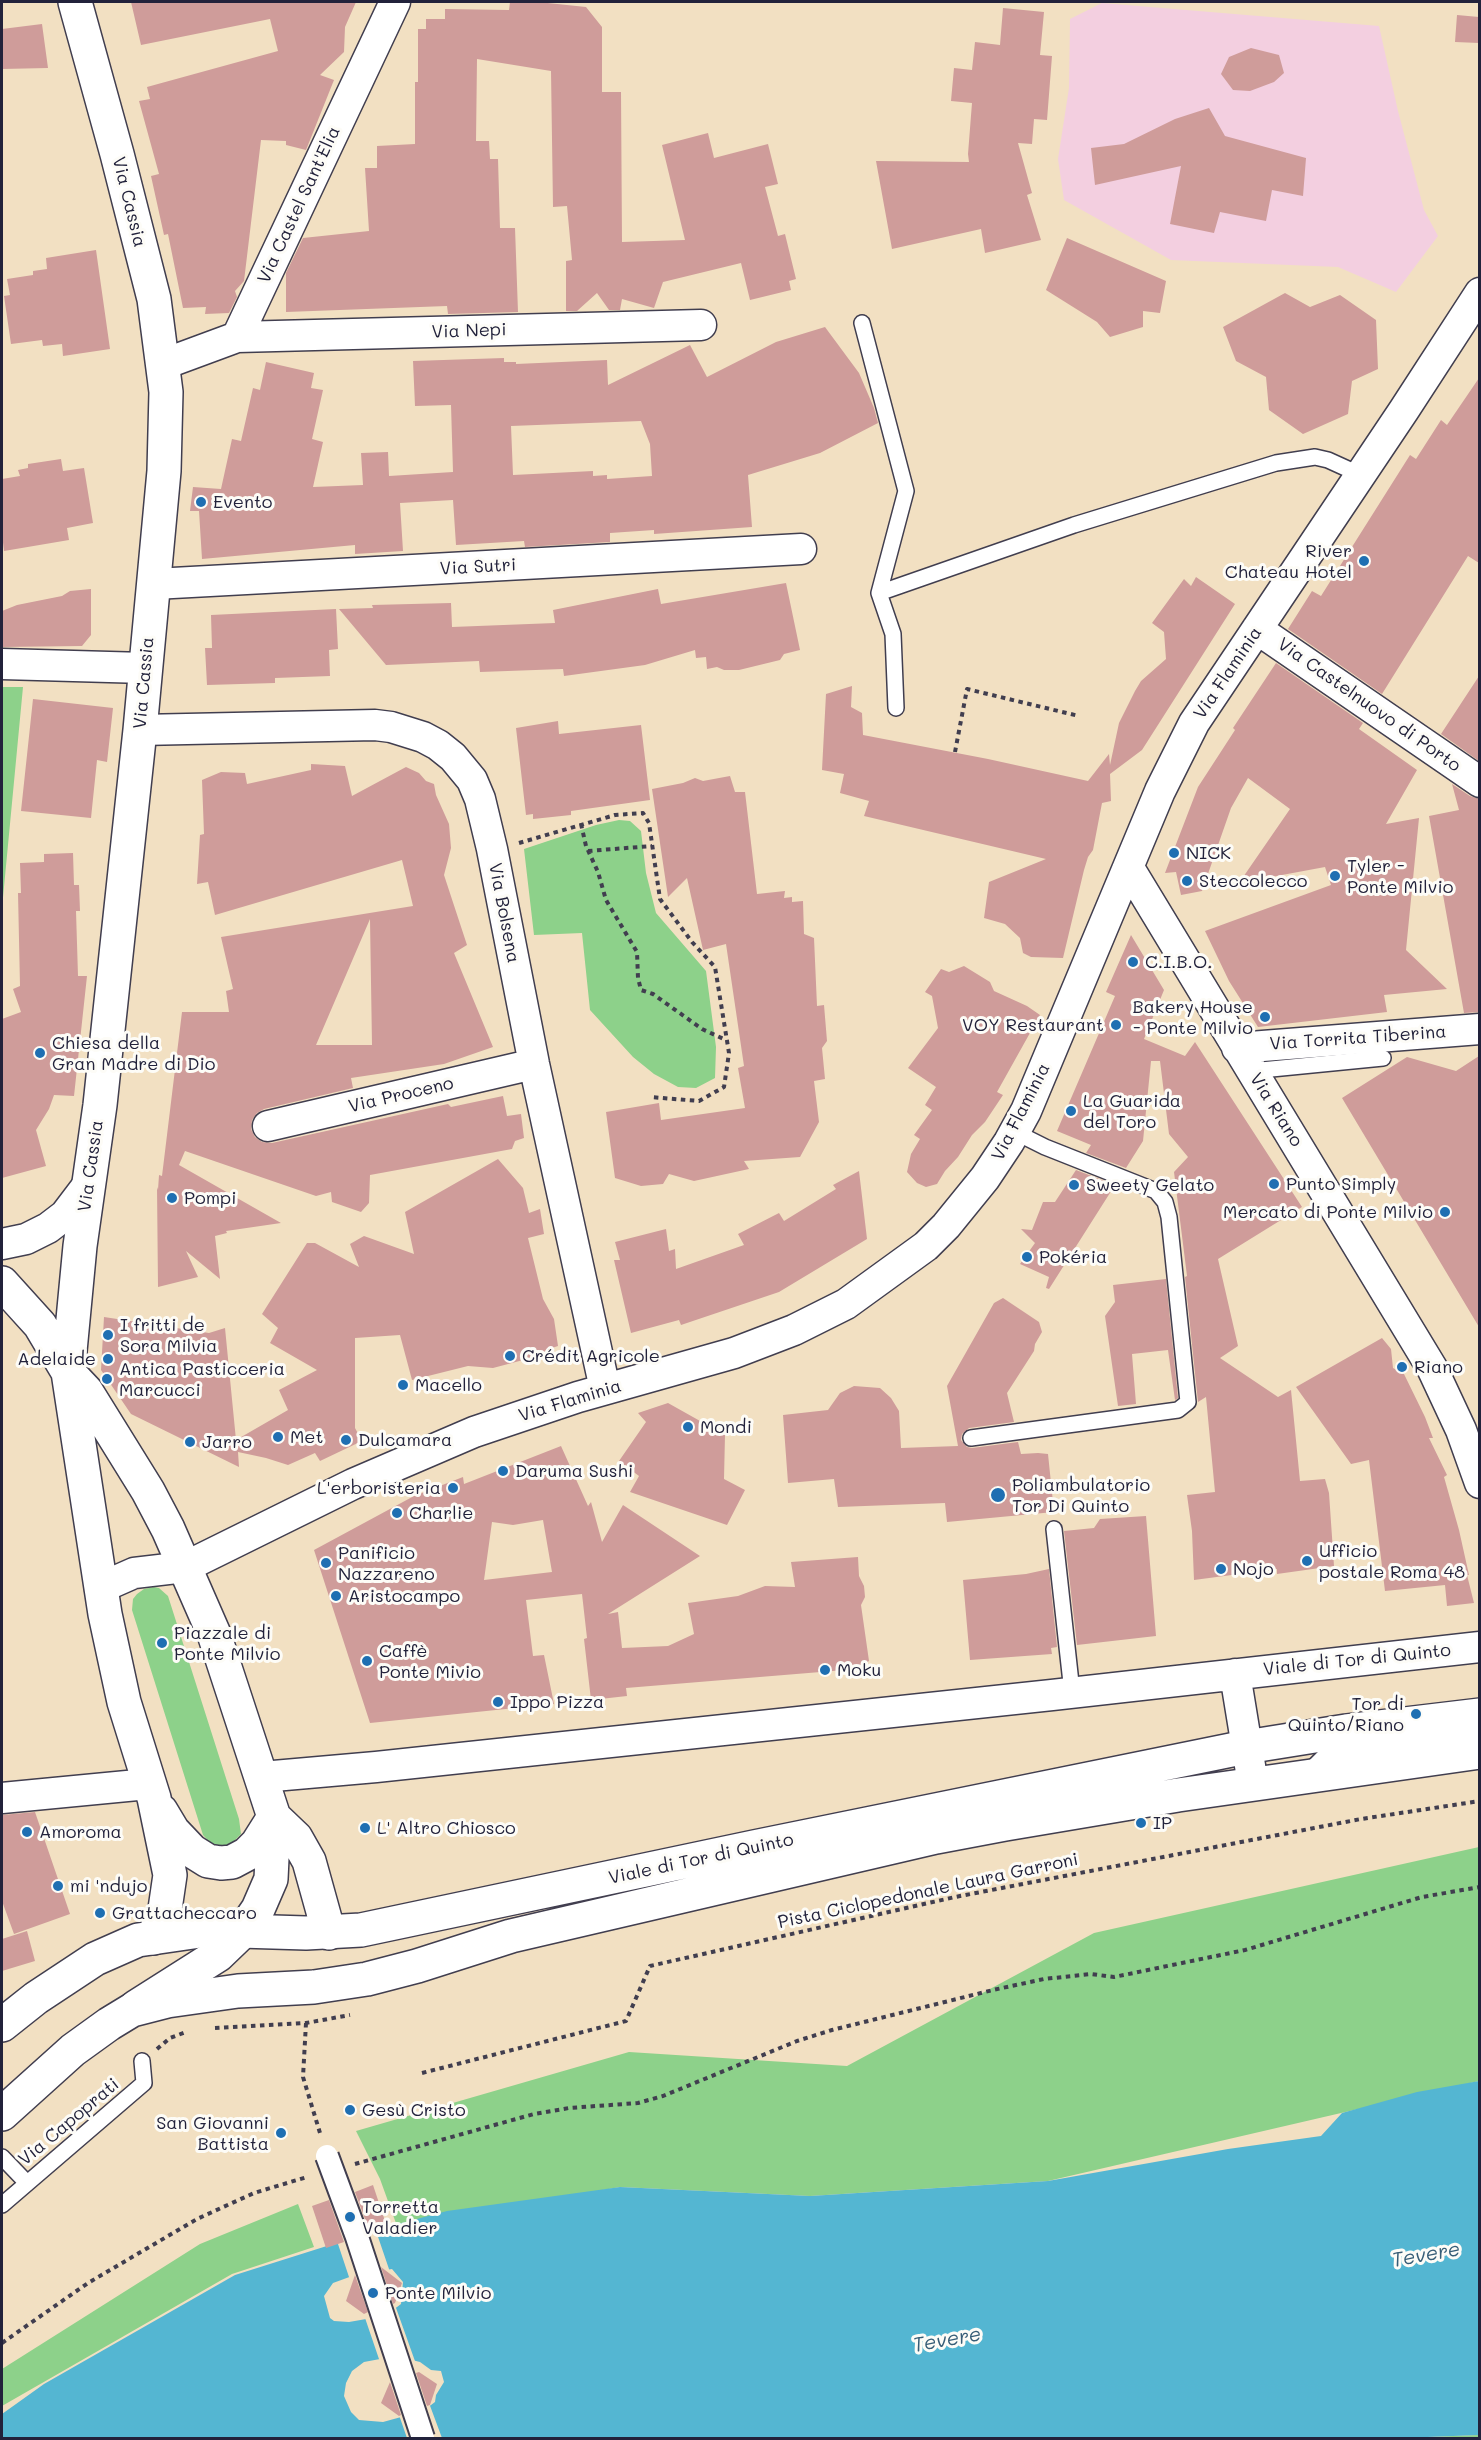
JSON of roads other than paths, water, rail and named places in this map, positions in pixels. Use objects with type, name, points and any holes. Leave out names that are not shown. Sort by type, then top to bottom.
[{"type":"street","name":"Via Cassia","points":[[68,1372],[87,1186],[100,1105],[140,730],[166,435],[164,364],[150,284],[75,2]]},
{"type":"street","name":"Via Castel Sant'Elia","points":[[237,338],[395,2]]},
{"type":"street","name":"Via Flaminia","points":[[185,1567],[292,1513],[442,1445],[515,1418],[605,1389],[734,1353],[815,1321],[846,1304],[916,1254],[946,1226],[985,1178],[1015,1132],[1034,1095],[1160,790],[1183,743],[1202,710],[1361,475],[1479,293]]},
{"type":"street","name":"Via Nepi","points":[[237,338],[701,325]]},
{"type":"street","points":[[164,364],[237,338]]},
{"type":"street","name":"Via Sutri","points":[[154,584],[801,549]]},
{"type":"street","name":"Via Castelnuovo di Porto","points":[[1257,628],[1479,782]]},
{"type":"street","points":[[2,664],[145,668]]},
{"type":"street","name":"Via Bolsena","points":[[140,730],[375,725],[407,731],[438,745],[453,757],[472,780],[480,799],[492,849],[534,1064],[605,1389]]},
{"type":"street","name":"Via Riano","points":[[1129,868],[1432,1368],[1461,1430],[1479,1483]]},
{"type":"street","name":"Via Torrita Tiberina","points":[[1244,1059],[1479,1029]]},
{"type":"street","name":"Via Proceno","points":[[268,1126],[534,1064]]},
{"type":"street","points":[[2,1244],[26,1239],[48,1228],[65,1215],[87,1186]]},
{"type":"street","points":[[2,1283],[40,1325],[68,1372],[86,1391],[148,1491],[214,1634],[274,1817],[272,1879],[258,1910],[243,1931],[218,1955],[73,2050],[2,2114]]},
{"type":"street","points":[[68,1372],[100,1588],[124,1702],[151,1791],[170,1875],[165,1910],[153,1938]]},
{"type":"street","points":[[100,1588],[142,1572],[185,1567]]},
{"type":"street","name":"Viale di Tor di Quinto","points":[[262,1777],[376,1767],[1479,1647]]},
{"type":"street","points":[[1235,1674],[1253,1784]]},
{"type":"street","name":"Viale di Tor di Quinto","points":[[6,2019],[95,1959],[124,1945],[153,1938],[207,1930],[329,1933],[371,1929],[754,1847],[1246,1747],[1346,1731],[1479,1715]]},
{"type":"street","points":[[1316,1775],[1330,1760],[1344,1752],[1479,1734]]},
{"type":"street","name":"Viale di Tor di Quinto","points":[[132,2010],[200,1995],[314,1987],[389,1974],[511,1936],[936,1837],[1108,1806],[1479,1752]]},
{"type":"street","points":[[2,1798],[151,1791]]},
{"type":"street","points":[[151,1791],[173,1831],[203,1858],[214,1862],[232,1862],[247,1854],[257,1844],[274,1817]]},
{"type":"street","points":[[274,1817],[291,1832],[304,1850],[316,1879],[329,1933]]},
{"type":"street","points":[[327,2156],[357,2237],[423,2439]]},
{"type":"lane","points":[[862,323],[906,491],[879,593],[893,634],[896,708]]},
{"type":"lane","points":[[879,593],[1074,525],[1276,463],[1315,457],[1328,460],[1361,475]]},
{"type":"lane","points":[[1244,1059],[1383,1058]]},
{"type":"lane","points":[[971,1438],[1178,1410],[1188,1402],[1169,1217],[1165,1202],[1156,1191],[1045,1147],[1015,1132]]},
{"type":"lane","points":[[1054,1529],[1072,1692]]},
{"type":"lane","name":"Via Capoprati","points":[[2,2205],[144,2083],[142,2061]]},
{"type":"lane","points":[[2,2157],[27,2183]]},
{"type":"water","name":"Tevere","points":[[1479,2081],[1479,2435],[1402,2438],[2,2438],[2,2414],[44,2384],[235,2275],[387,2227],[447,2211],[620,2187],[810,2196],[1048,2181],[1228,2149],[1321,2136],[1342,2113],[1417,2092]],"holes":[[[392,2269],[403,2282],[401,2304],[393,2310],[372,2318],[349,2322],[334,2321],[330,2318],[324,2296],[333,2283],[355,2275]],[[396,2356],[420,2362],[431,2370],[441,2371],[444,2382],[436,2395],[435,2402],[423,2411],[383,2422],[359,2420],[351,2412],[344,2396],[346,2383],[352,2371],[364,2362]]]},
{"type":"place","name":"Evento","points":[[201,502]]},
{"type":"place","name":"River Chateau Hotel","points":[[1364,561]]},
{"type":"place","name":"NICK","points":[[1174,853]]},
{"type":"place","name":"Tyler - Ponte Milvio","points":[[1335,876]]},
{"type":"place","name":"Steccolecco","points":[[1187,881]]},
{"type":"place","name":"C.I.B.O.","points":[[1133,962]]},
{"type":"place","name":"Bakery House - Ponte Milvio","points":[[1265,1017]]},
{"type":"place","name":"VOY Restaurant","points":[[1116,1025]]},
{"type":"place","name":"Chiesa della Gran Madre di Dio","points":[[40,1053]]},
{"type":"place","name":"La Guarida del Toro","points":[[1071,1111]]},
{"type":"place","name":"Punto Simply","points":[[1274,1184]]},
{"type":"place","name":"Sweety Gelato","points":[[1074,1185]]},
{"type":"place","name":"Pompi","points":[[172,1198]]},
{"type":"place","name":"Mercato di Ponte Milvio","points":[[1445,1212]]},
{"type":"place","name":"Pokéria","points":[[1027,1257]]},
{"type":"place","name":"I fritti de Sora Milvia","points":[[108,1335]]},
{"type":"place","name":"Crédit Agricole","points":[[510,1356]]},
{"type":"place","name":"Adelaide","points":[[108,1359]]},
{"type":"place","name":"Riano","points":[[1402,1367]]},
{"type":"place","name":"Antica Pasticceria Marcucci","points":[[107,1379]]},
{"type":"place","name":"Macello","points":[[403,1385]]},
{"type":"place","name":"Mondi","points":[[688,1427]]},
{"type":"place","name":"Met","points":[[278,1437]]},
{"type":"place","name":"Dulcamara","points":[[346,1440]]},
{"type":"place","name":"Jarro","points":[[190,1442]]},
{"type":"place","name":"Daruma Sushi","points":[[503,1471]]},
{"type":"place","name":"L'erboristeria","points":[[453,1488]]},
{"type":"place","name":"Poliambulatorio Tor Di Quinto","points":[[998,1495]]},
{"type":"place","name":"Charlie","points":[[397,1513]]},
{"type":"place","name":"Ufficio postale Roma 48","points":[[1307,1561]]},
{"type":"place","name":"Panificio Nazzareno","points":[[326,1563]]},
{"type":"place","name":"Nojo","points":[[1221,1569]]},
{"type":"place","name":"Aristocampo","points":[[336,1596]]},
{"type":"place","name":"Piazzale di Ponte Milvio","points":[[162,1643]]},
{"type":"place","name":"Caffè Ponte Mivio","points":[[367,1661]]},
{"type":"place","name":"Moku","points":[[825,1670]]},
{"type":"place","name":"Ippo Pizza","points":[[498,1702]]},
{"type":"place","name":"Tor di Quinto/Riano","points":[[1416,1714]]},
{"type":"place","name":"IP","points":[[1141,1823]]},
{"type":"place","name":"L' Altro Chiosco","points":[[365,1828]]},
{"type":"place","name":"Amoroma","points":[[27,1832]]},
{"type":"place","name":"mi 'ndujo","points":[[58,1886]]},
{"type":"place","name":"Grattacheccaro","points":[[100,1913]]},
{"type":"place","name":"Gesù Cristo","points":[[350,2110]]},
{"type":"place","name":"San Giovanni Battista","points":[[281,2133]]},
{"type":"place","name":"Torretta Valadier","points":[[350,2217]]},
{"type":"place","name":"Ponte Milvio","points":[[373,2293]]}]
